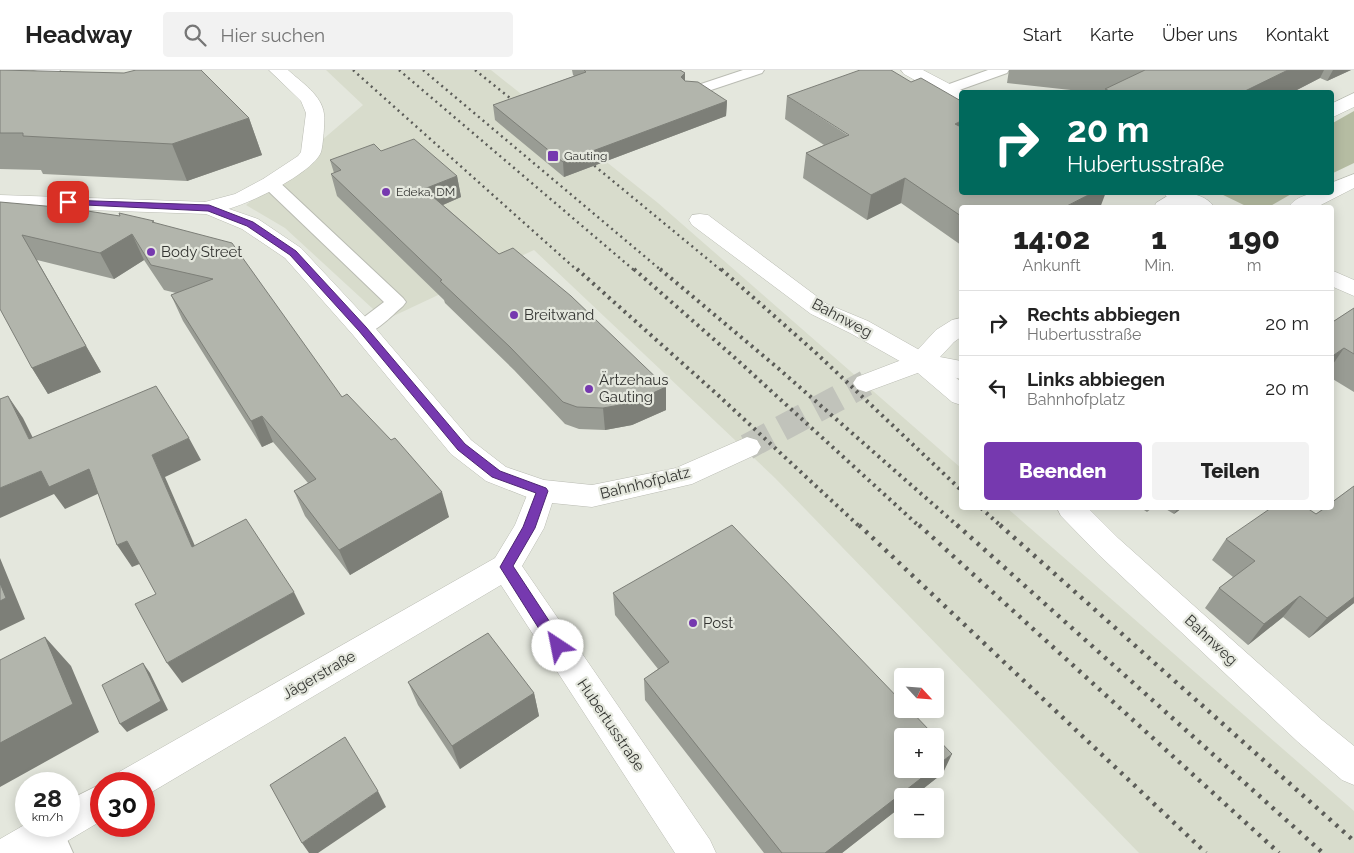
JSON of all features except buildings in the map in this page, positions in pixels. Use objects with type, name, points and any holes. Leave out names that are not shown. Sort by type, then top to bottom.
[{"type":"street","points":[[0,200],[209,208],[242,198],[270,183],[305,160],[311,152],[315,113],[309,99],[278,70]]},
{"type":"street","points":[[913,70],[953,94]]},
{"type":"street","points":[[1334,110],[1354,99]]},
{"type":"street","points":[[1334,190],[1354,180]]},
{"type":"street","points":[[1168,205],[1181,195]]},
{"type":"street","points":[[1184,195],[1200,205]]},
{"type":"street","points":[[1304,205],[1324,195]]},
{"type":"street","name":"Bahnhofplatz","points":[[209,208],[250,224],[285,246],[362,329],[462,447],[496,474],[542,491],[592,496],[682,477],[747,447]]},
{"type":"street","name":"Bahnweg","points":[[700,220],[819,309],[859,327],[921,362],[959,394]]},
{"type":"street","points":[[1334,279],[1354,290]]},
{"type":"street","points":[[866,383],[921,362],[945,336],[959,327]]},
{"type":"street","points":[[921,362],[959,370]]},
{"type":"street","points":[[506,567],[529,528],[542,491]]},
{"type":"street","name":"Bahnweg","points":[[1073,510],[1108,546],[1303,725],[1354,768]]},
{"type":"street","name":"Jägerstraße","points":[[153,772],[506,567]]},
{"type":"street","name":"Hubertusstraße","points":[[506,567],[697,853]]},
{"type":"street","points":[[12,853],[49,837]]},
{"type":"lane","points":[[0,85],[53,70]]},
{"type":"lane","points":[[692,92],[757,70]]},
{"type":"lane","points":[[961,90],[1002,70]]},
{"type":"lane","points":[[0,93],[29,94]]},
{"type":"lane","points":[[270,183],[396,302],[362,329]]},
{"type":"shaded area","points":[[326,70],[491,70],[658,203],[959,466],[959,510],[1009,510],[1354,811],[1354,853],[1139,853],[775,478],[534,250],[385,320],[285,228],[246,205],[363,105]]},
{"type":"green space","points":[[1354,111],[1354,163],[1334,173],[1334,122]]},
{"type":"green space","points":[[1223,195],[1290,195],[1272,205],[1244,205]]},
{"type":"tunnel","points":[[747,447],[866,383]]},
{"type":"railway","points":[[353,70],[578,271]]},
{"type":"railway","points":[[399,70],[635,271]]},
{"type":"railway","points":[[423,70],[662,271]]},
{"type":"railway","points":[[475,70],[520,106]]},
{"type":"railway","points":[[585,158],[722,271]]},
{"type":"railway","points":[[577,269],[719,396],[860,527]]},
{"type":"railway","points":[[634,269],[735,358],[920,527]]},
{"type":"railway","points":[[660,269],[779,369],[959,527]]},
{"type":"railway","points":[[721,269],[815,352],[959,488]]},
{"type":"railway","points":[[983,510],[1002,527]]},
{"type":"railway","points":[[859,525],[1206,853]]},
{"type":"railway","points":[[919,525],[1279,853]]},
{"type":"railway","points":[[957,525],[1323,853]]},
{"type":"railway","points":[[1000,525],[1354,841]]},
{"type":"place","name":"Gauting","points":[[553,156]]},
{"type":"place","name":"Edeka, DM","points":[[386,192]]},
{"type":"place","name":"Body Street","points":[[151,252]]},
{"type":"place","name":"Breitwand","points":[[514,315]]},
{"type":"place","name":"Ärtzehaus Gauting","points":[[589,389]]},
{"type":"place","name":"Post","points":[[693,623]]},
{"type":"route","points":[[68,202],[209,208],[250,224],[293,253],[362,329],[462,447],[496,474],[542,491],[529,528],[506,567],[558,646]]}]
